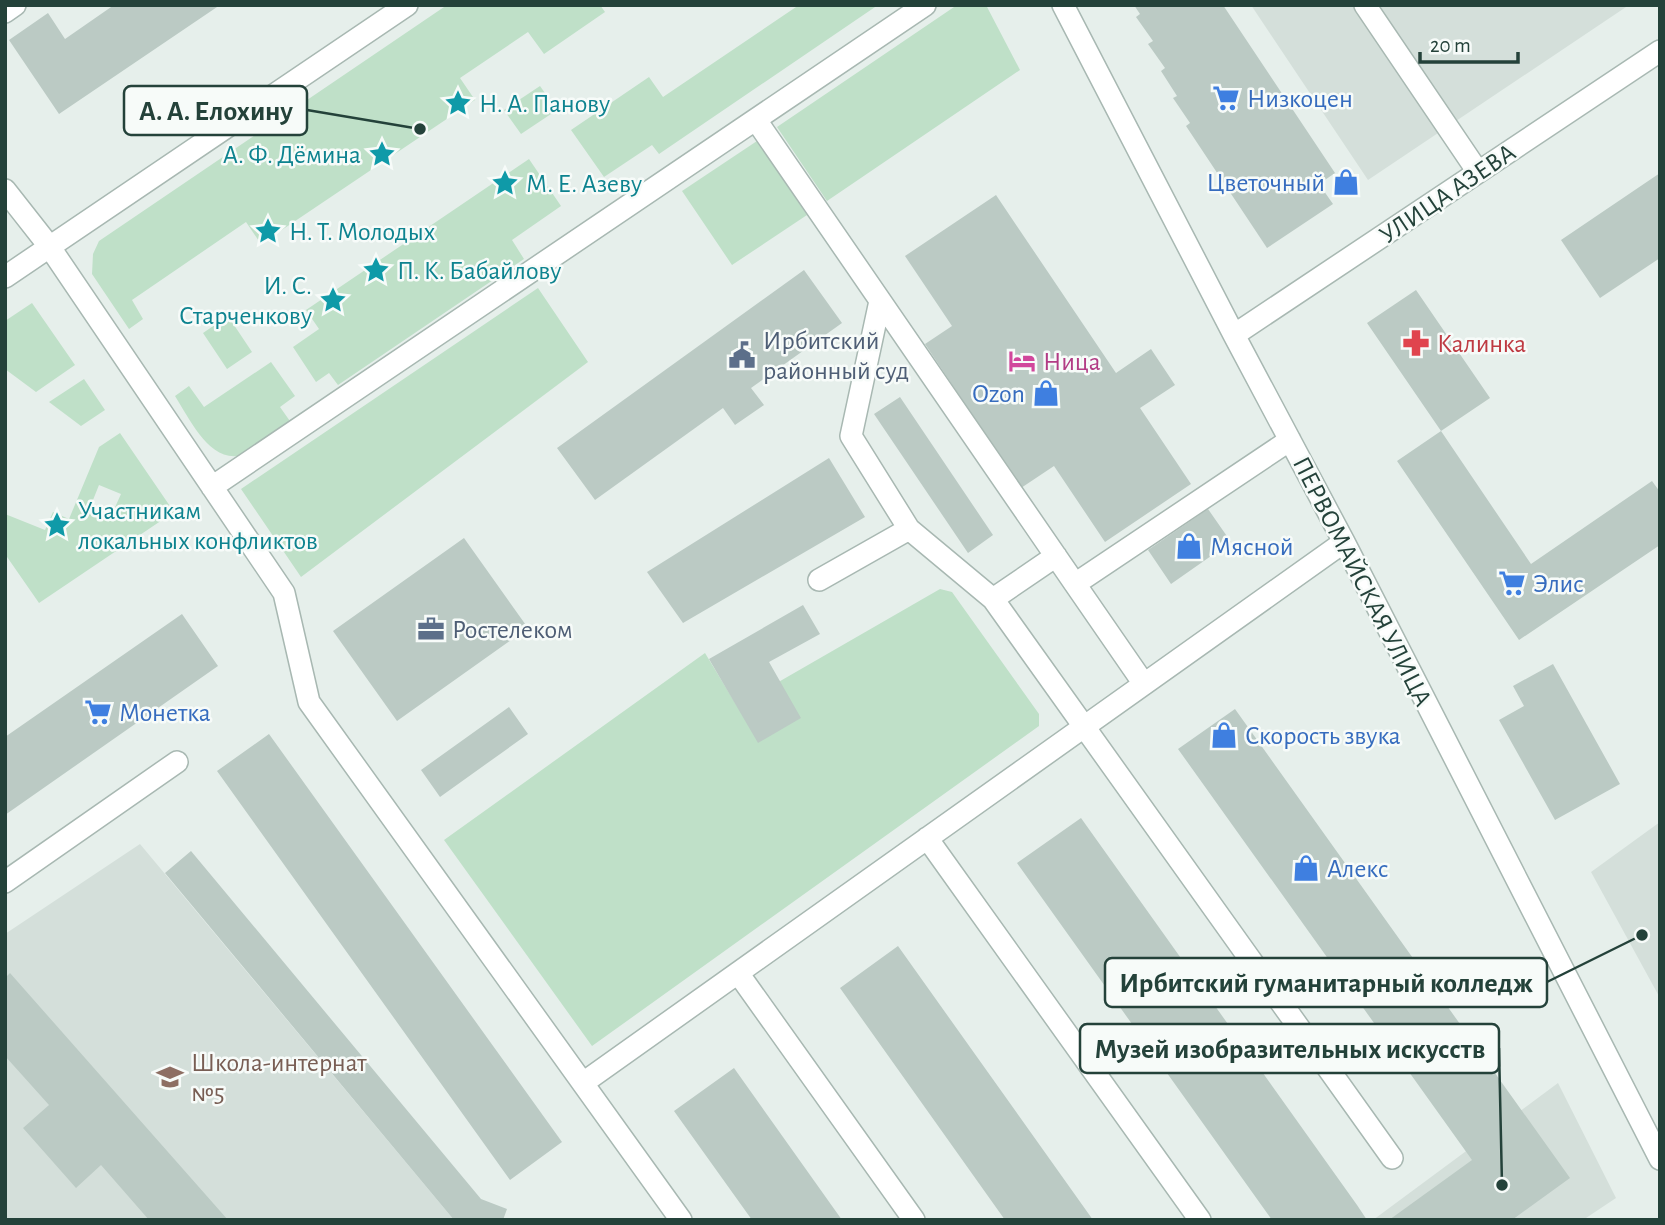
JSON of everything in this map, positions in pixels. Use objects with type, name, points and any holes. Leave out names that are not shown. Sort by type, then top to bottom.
[{"type":"street","points":[[5,12],[15,5]]},
{"type":"street","points":[[5,276],[407,5]]},
{"type":"street","points":[[212,487],[925,5]]},
{"type":"street","name":"ПЕРВОМАЙСКАЯ УЛИЦА","points":[[1062,5],[1344,542],[1660,1159]]},
{"type":"street","points":[[1365,5],[1478,172]]},
{"type":"street","name":"УЛИЦА АЗЕВА","points":[[1234,335],[1660,51]]},
{"type":"street","points":[[756,120],[1144,684]]},
{"type":"street","points":[[5,190],[49,246],[284,593],[309,702],[681,1220]]},
{"type":"street","points":[[880,301],[851,436],[909,529],[993,599],[1392,1158]]},
{"type":"street","points":[[1075,584],[1290,440]]},
{"type":"street","points":[[819,580],[909,529]]},
{"type":"street","points":[[583,1083],[1344,542]]},
{"type":"street","points":[[993,599],[1056,556]]},
{"type":"street","points":[[5,882],[177,762]]},
{"type":"street","points":[[927,838],[1200,1220]]},
{"type":"street","points":[[738,973],[914,1220]]},
{"type":"shaded area","points":[[1251,5],[1629,5],[1368,180]]},
{"type":"shaded area","points":[[1660,822],[1660,998],[1591,872]]},
{"type":"shaded area","name":"Школа-интернат №5","points":[[140,844],[454,1220],[5,1220],[5,934]]},
{"type":"shaded area","points":[[1558,1083],[1616,1198],[1583,1220],[1373,1220]]},
{"type":"green space","points":[[447,5],[600,5],[605,12],[544,54],[528,32],[460,78],[475,100],[261,244],[246,222],[132,300],[143,319],[129,329],[92,274],[93,254],[99,241]]},
{"type":"green space","points":[[799,5],[878,5],[659,154],[652,145],[604,177],[571,130],[649,77],[663,97]]},
{"type":"green space","points":[[957,5],[986,5],[1020,70],[827,201],[777,127]]},
{"type":"green space","points":[[540,86],[557,110],[521,134],[504,110]]},
{"type":"green space","points":[[757,141],[807,215],[732,265],[682,191]]},
{"type":"green space","points":[[529,159],[561,206],[512,240],[524,259],[338,385],[329,373],[316,382],[293,347],[319,329],[306,310]]},
{"type":"green space","points":[[538,288],[588,362],[301,577],[241,489]]},
{"type":"green space","points":[[32,303],[75,365],[36,392],[5,369],[5,321]]},
{"type":"green space","points":[[228,316],[252,352],[227,369],[203,333]]},
{"type":"green space","points":[[271,362],[295,396],[280,407],[292,424],[250,452],[237,456],[225,455],[214,449],[196,430],[175,396],[189,386],[204,407]]},
{"type":"green space","points":[[84,379],[105,410],[81,426],[49,402]]},
{"type":"green space","points":[[120,433],[174,512],[39,603],[5,554],[5,514],[45,530],[53,512],[69,519],[99,447]],"holes":[[[99,485],[121,494],[112,514],[91,505]]]},
{"type":"green space","points":[[940,589],[952,592],[1039,714],[1039,726],[592,1046],[444,840],[705,653],[737,706]]},
{"type":"building","points":[[114,5],[220,5],[59,114],[9,40],[48,13],[65,39]]},
{"type":"building","points":[[1134,5],[1223,5],[1335,173],[1319,184],[1333,204],[1267,248],[1186,126],[1190,123],[1173,98],[1177,96],[1161,71],[1165,68],[1148,44],[1153,41],[1136,17],[1140,14]]},
{"type":"building","points":[[1660,173],[1660,258],[1600,298],[1561,240]]},
{"type":"building","name":"Ница","points":[[996,195],[1116,373],[1151,349],[1175,385],[1140,408],[1191,484],[1105,542],[1054,466],[1021,488],[925,344],[952,326],[905,256]]},
{"type":"building","name":"Ирбитский районный суд","points":[[804,270],[842,323],[751,388],[764,405],[735,425],[723,408],[595,500],[557,448]]},
{"type":"building","points":[[1416,290],[1490,398],[1441,431],[1367,323]]},
{"type":"building","points":[[900,397],[993,535],[968,553],[874,414]]},
{"type":"building","points":[[1441,431],[1531,564],[1652,481],[1660,492],[1660,545],[1519,640],[1397,461]]},
{"type":"building","points":[[829,458],[865,517],[683,623],[647,572]]},
{"type":"building","name":"Мясной","points":[[1208,509],[1231,542],[1171,584],[1148,550]]},
{"type":"building","name":"Ростелеком","points":[[464,538],[528,628],[397,721],[333,631]]},
{"type":"building","points":[[803,605],[820,634],[769,662],[801,718],[758,743],[709,659]]},
{"type":"building","points":[[182,614],[218,666],[5,815],[5,737]]},
{"type":"building","points":[[1553,664],[1620,784],[1555,820],[1499,720],[1524,706],[1513,686]]},
{"type":"building","points":[[509,707],[528,734],[440,797],[421,770]]},
{"type":"building","points":[[1235,709],[1570,1178],[1512,1220],[1389,1220],[1472,1160],[1178,749]]},
{"type":"building","points":[[269,734],[562,1142],[510,1180],[217,771]]},
{"type":"building","points":[[1081,818],[1367,1220],[1272,1220],[1017,863]]},
{"type":"building","points":[[191,851],[481,1199],[507,1209],[503,1220],[454,1220],[165,873]]},
{"type":"building","points":[[898,946],[1093,1220],[1005,1220],[840,988]]},
{"type":"building","points":[[10,973],[228,1220],[149,1220],[101,1165],[76,1188],[23,1128],[49,1105],[5,1056],[5,978]]},
{"type":"building","points":[[734,1068],[842,1220],[752,1220],[674,1111]]},
{"type":"place","name":"Низкоцен","points":[[1226,98]]},
{"type":"place","name":"Н. А. Панову","points":[[458,103]]},
{"type":"place","name":"А. А. Елохину","points":[[420,129]]},
{"type":"place","name":"А. Ф. Дёмина","points":[[382,154]]},
{"type":"place","name":"Цветочный","points":[[1346,182]]},
{"type":"place","name":"М. Е. Азеву","points":[[505,183]]},
{"type":"place","name":"Н. Т. Молодых","points":[[268,231]]},
{"type":"place","name":"П. К. Бабайлову","points":[[376,270]]},
{"type":"place","name":"И. С. Старченкову","points":[[333,300]]},
{"type":"place","name":"Калинка","points":[[1416,343]]},
{"type":"place","name":"Ирбитский районный суд","points":[[742,355]]},
{"type":"place","name":"Ница","points":[[1022,361]]},
{"type":"place","name":"Ozon","points":[[1046,393]]},
{"type":"place","name":"Участникам локальных конфликтов","points":[[57,525]]},
{"type":"place","name":"Мясной","points":[[1189,546]]},
{"type":"place","name":"Элис","points":[[1512,583]]},
{"type":"place","name":"Ростелеком","points":[[431,629]]},
{"type":"place","name":"Монетка","points":[[98,712]]},
{"type":"place","name":"Скорость звука","points":[[1224,735]]},
{"type":"place","name":"Алекс","points":[[1306,868]]},
{"type":"place","name":"Ирбитский гуманитарный колледж","points":[[1642,935]]},
{"type":"place","name":"Школа-интернат №5","points":[[170,1077]]},
{"type":"place","name":"Музей изобразительных искусств","points":[[1502,1185]]}]
